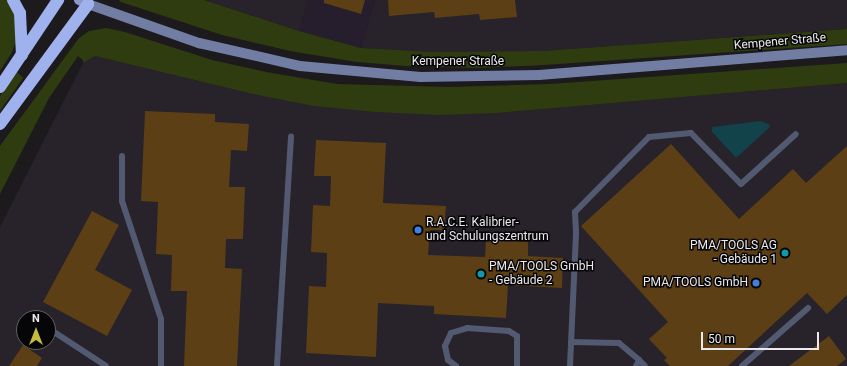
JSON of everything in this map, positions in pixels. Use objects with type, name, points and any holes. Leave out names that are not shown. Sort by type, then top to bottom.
[{"type":"highway","points":[[12,0],[20,13],[22,55]]},
{"type":"highway","points":[[0,87],[58,0]]},
{"type":"highway","points":[[0,124],[83,2]]},
{"type":"main road","name":"Kempener Straße","points":[[83,2],[198,43],[300,66],[420,77],[539,75],[847,50]]},
{"type":"lane","points":[[570,366],[576,232],[575,212],[649,136],[690,133],[741,184],[796,134]]},
{"type":"lane","points":[[277,366],[291,136]]},
{"type":"lane","points":[[122,156],[122,202],[160,319],[160,366]]},
{"type":"lane","points":[[742,366],[808,308]]},
{"type":"lane","points":[[456,366],[448,360],[445,346],[451,333],[467,328],[509,331],[517,336],[517,366]]},
{"type":"lane","points":[[56,333],[106,366]]},
{"type":"lane","points":[[571,342],[619,343],[637,363],[645,366]]},
{"type":"shaded area","points":[[204,0],[308,0],[299,31]]},
{"type":"shaded area","points":[[308,0],[375,0],[361,48],[299,31]]},
{"type":"shaded area","points":[[375,0],[847,0],[847,29],[543,51],[433,52],[361,48]]},
{"type":"shaded area","points":[[95,56],[253,94],[497,113],[847,83],[847,366],[0,366],[0,227],[83,63]],"holes":[[[770,125],[736,158],[712,132],[712,127]]]},
{"type":"green space","points":[[0,0],[8,0],[16,19],[16,42],[11,54],[0,71]]},
{"type":"green space","points":[[119,0],[204,0],[299,31],[361,48],[433,52],[543,51],[847,29],[847,44],[544,65],[479,68],[405,66],[357,62],[290,51],[222,35],[121,2]]},
{"type":"green space","points":[[106,28],[125,32],[212,60],[266,72],[337,84],[449,87],[550,84],[847,63],[847,83],[497,113],[439,115],[376,112],[314,106],[253,94],[95,56],[83,63],[83,60],[78,56],[49,98],[0,194],[0,146],[79,38],[89,31]]},
{"type":"green space","points":[[17,72],[23,78],[0,111],[0,96]]},
{"type":"water","points":[[761,121],[770,125],[769,128],[736,158],[712,132],[712,127]]},
{"type":"building","points":[[324,0],[365,0],[361,14],[324,3]]},
{"type":"building","points":[[388,0],[515,0],[517,17],[480,20],[479,14],[435,18],[434,12],[389,16]]},
{"type":"building","points":[[145,111],[215,114],[215,122],[249,124],[247,151],[231,150],[229,187],[245,187],[243,239],[226,239],[225,268],[242,269],[237,366],[184,366],[187,291],[171,291],[172,255],[156,254],[158,202],[141,201]]},
{"type":"building","points":[[316,140],[386,143],[383,203],[446,206],[444,230],[430,230],[428,255],[485,257],[486,239],[528,242],[528,256],[563,258],[562,288],[508,285],[506,318],[434,314],[434,306],[378,303],[376,357],[306,353],[309,286],[326,287],[327,253],[311,252],[313,205],[330,206],[331,176],[314,176]]},
{"type":"building","points":[[671,144],[739,219],[793,169],[806,183],[847,146],[847,295],[827,314],[807,293],[728,366],[670,366],[664,360],[667,358],[649,339],[668,322],[581,226]]},
{"type":"building","points":[[92,211],[119,225],[95,270],[132,290],[107,336],[43,302]]},
{"type":"building","points":[[829,336],[846,359],[837,366],[789,366]]},
{"type":"building","points":[[20,350],[30,350],[42,358],[37,366],[9,366]]},
{"type":"place","name":"R.A.C.E. Kalibrier- und Schulungszentrum","points":[[418,230]]},
{"type":"place","name":"PMA/TOOLS AG - Gebäude 1","points":[[785,253]]},
{"type":"place","name":"PMA/TOOLS GmbH - Gebäude 2","points":[[481,274]]},
{"type":"place","name":"PMA/TOOLS GmbH","points":[[756,283]]}]
